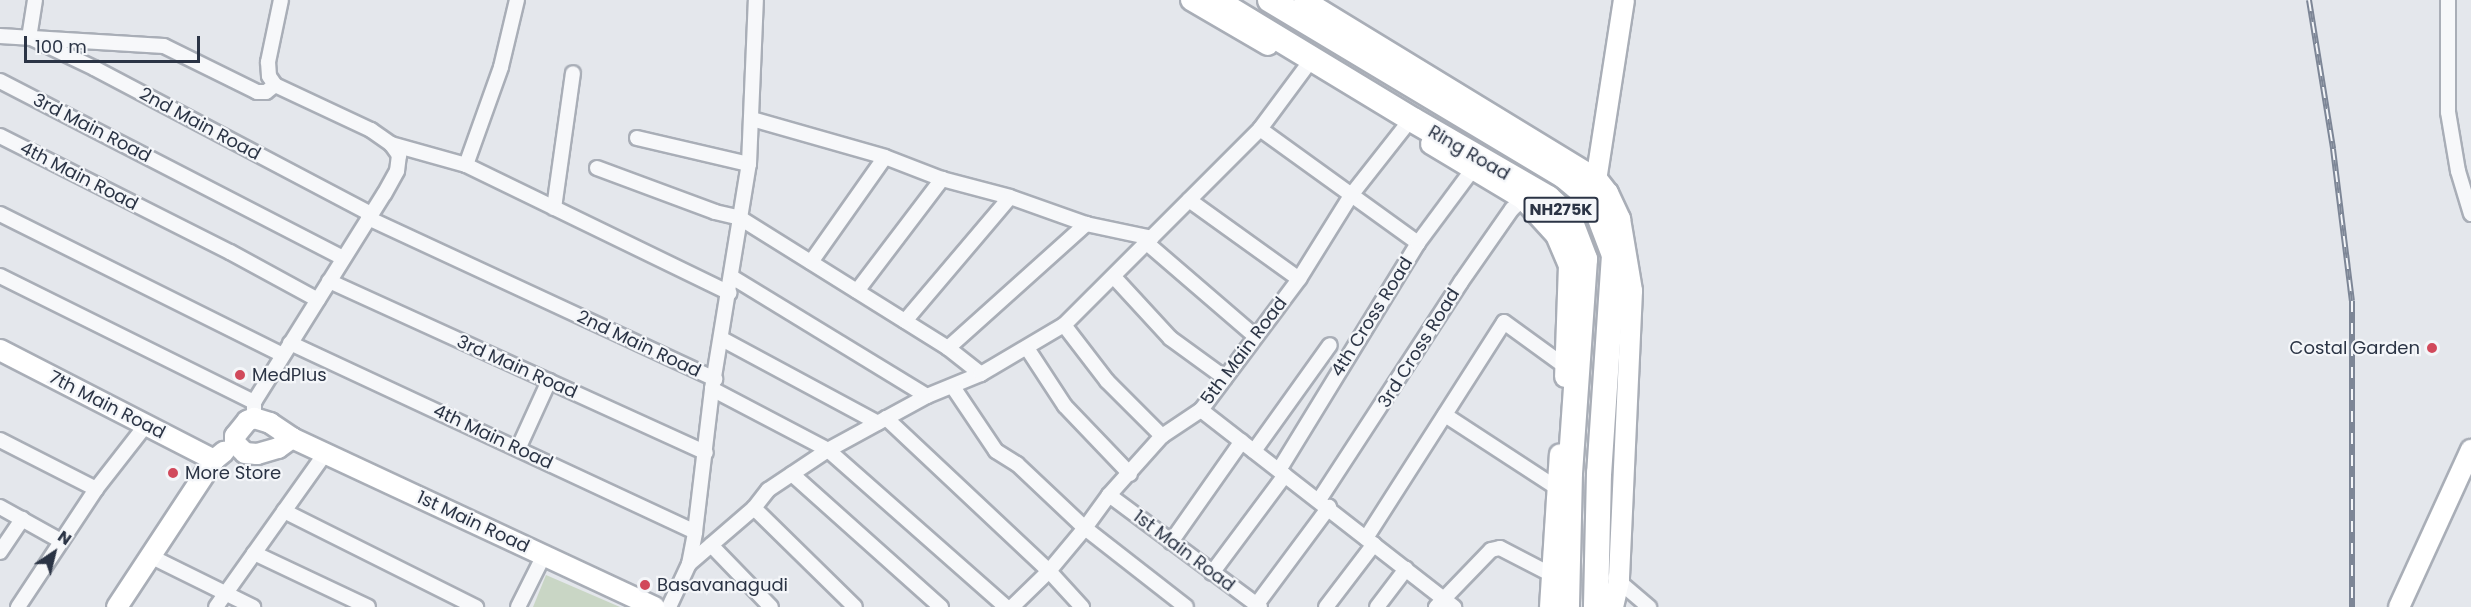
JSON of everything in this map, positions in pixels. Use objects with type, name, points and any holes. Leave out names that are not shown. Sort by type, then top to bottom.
[{"type":"highway","name":"Ring Road","points":[[1215,0],[1413,120],[1548,198],[1569,217],[1585,259],[1570,472],[1567,607]]},
{"type":"highway","name":"Ring Road","points":[[1270,0],[1564,176],[1595,189],[1614,255],[1599,473],[1596,607]]},
{"type":"street","points":[[29,37],[35,0]]},
{"type":"street","points":[[117,607],[214,460],[235,443],[240,427],[254,410],[287,349],[397,171],[399,155],[391,144],[371,130],[275,85],[269,76],[268,62],[281,0]]},
{"type":"street","points":[[466,165],[501,67],[517,0]]},
{"type":"street","points":[[669,607],[689,564],[695,532],[713,384],[730,293],[749,164],[756,0]]},
{"type":"street","points":[[1191,0],[1523,199],[1556,235],[1569,265],[1566,367],[1550,607]]},
{"type":"street","points":[[1304,0],[1595,189],[1608,193],[1620,219],[1632,291],[1619,581],[1613,607]]},
{"type":"street","points":[[1569,217],[1595,189],[1624,0]]},
{"type":"street","points":[[2448,0],[2448,112],[2458,171],[2471,214]]},
{"type":"street","points":[[0,36],[164,46],[257,92],[266,92],[275,85]]},
{"type":"street","name":"2nd Main Road","points":[[29,37],[94,68],[369,216],[713,384],[828,450],[1006,607]]},
{"type":"street","points":[[689,564],[754,508],[768,490],[828,450],[927,396],[954,387],[981,374],[1064,325],[1114,278],[1260,129],[1306,67]]},
{"type":"street","points":[[554,208],[573,74]]},
{"type":"street","name":"3rd Main Road","points":[[0,81],[343,258]]},
{"type":"street","points":[[752,119],[885,157],[942,178],[1010,197],[1086,224],[1150,241],[1255,336]]},
{"type":"street","name":"5th Main Road","points":[[1012,607],[1049,571],[1109,495],[1162,436],[1201,410],[1299,279],[1352,194],[1404,128]]},
{"type":"street","points":[[1260,129],[1418,243]]},
{"type":"street","name":"4th Main Road","points":[[0,136],[230,252],[318,300]]},
{"type":"street","points":[[637,138],[749,164]]},
{"type":"street","points":[[391,144],[466,165],[730,293]]},
{"type":"street","points":[[811,262],[885,157]]},
{"type":"street","points":[[597,168],[715,212],[740,219],[948,348],[981,374]]},
{"type":"street","name":"4th Cross Road","points":[[1212,573],[1282,473],[1418,243],[1473,169]]},
{"type":"street","points":[[857,291],[942,178]]},
{"type":"street","points":[[905,321],[1010,197]]},
{"type":"street","name":"3rd Cross Road","points":[[1258,606],[1461,282],[1512,209],[1523,199]]},
{"type":"street","points":[[1189,200],[1299,279]]},
{"type":"street","points":[[0,214],[287,349]]},
{"type":"street","points":[[948,348],[1086,224]]},
{"type":"street","points":[[0,276],[254,410]]},
{"type":"street","points":[[732,277],[927,396]]},
{"type":"street","points":[[1114,278],[1170,338],[1225,378]]},
{"type":"street","name":"3rd Main Road","points":[[329,281],[706,453]]},
{"type":"street","points":[[1326,607],[1370,541],[1504,322],[1566,367]]},
{"type":"street","points":[[1064,325],[1107,381],[1162,436]]},
{"type":"street","points":[[722,339],[882,421],[1049,571],[1082,607]]},
{"type":"street","points":[[1254,451],[1330,345]]},
{"type":"street","points":[[1027,348],[1065,406],[1130,474]]},
{"type":"street","name":"4th Main Road","points":[[287,349],[518,449],[695,532]]},
{"type":"street","name":"7th Main Road","points":[[0,350],[214,460]]},
{"type":"street","points":[[518,449],[549,381]]},
{"type":"street","points":[[954,387],[996,451],[1017,464],[1085,528],[1186,607]]},
{"type":"street","name":"1st Main Road","points":[[254,410],[292,438],[654,607]]},
{"type":"street","points":[[1201,410],[1406,569],[1439,603],[1454,607]]},
{"type":"street","points":[[1445,415],[1557,489]]},
{"type":"street","points":[[18,607],[96,489],[146,425]]},
{"type":"street","points":[[235,443],[245,453],[257,454],[278,448],[292,438]]},
{"type":"street","points":[[0,440],[96,489]]},
{"type":"street","points":[[1171,542],[1242,441]]},
{"type":"street","points":[[2399,607],[2471,450]]},
{"type":"street","points":[[216,607],[326,452]]},
{"type":"street","points":[[792,474],[941,607]]},
{"type":"street","name":"1st Main Road","points":[[1109,495],[1258,606]]},
{"type":"street","points":[[0,507],[61,541]]},
{"type":"street","points":[[754,508],[855,607]]},
{"type":"street","points":[[284,512],[476,607]]},
{"type":"street","points":[[0,552],[22,519]]},
{"type":"street","points":[[711,545],[771,607]]},
{"type":"street","points":[[1439,603],[1491,550],[1500,548],[1552,575]]},
{"type":"street","points":[[254,553],[368,607]]},
{"type":"street","points":[[518,607],[544,555]]},
{"type":"street","points":[[152,557],[253,607]]},
{"type":"street","points":[[1598,566],[1649,607]]},
{"type":"street","points":[[1377,607],[1406,569]]},
{"type":"green space","points":[[546,575],[620,607],[533,607]]},
{"type":"railway","points":[[2309,0],[2333,149],[2352,301],[2352,607]]},
{"type":"place","name":"Costal Garden","points":[[2432,348]]},
{"type":"place","name":"MedPlus","points":[[240,375]]},
{"type":"place","name":"More Store","points":[[173,473]]},
{"type":"place","name":"Basavanagudi","points":[[645,585]]}]
